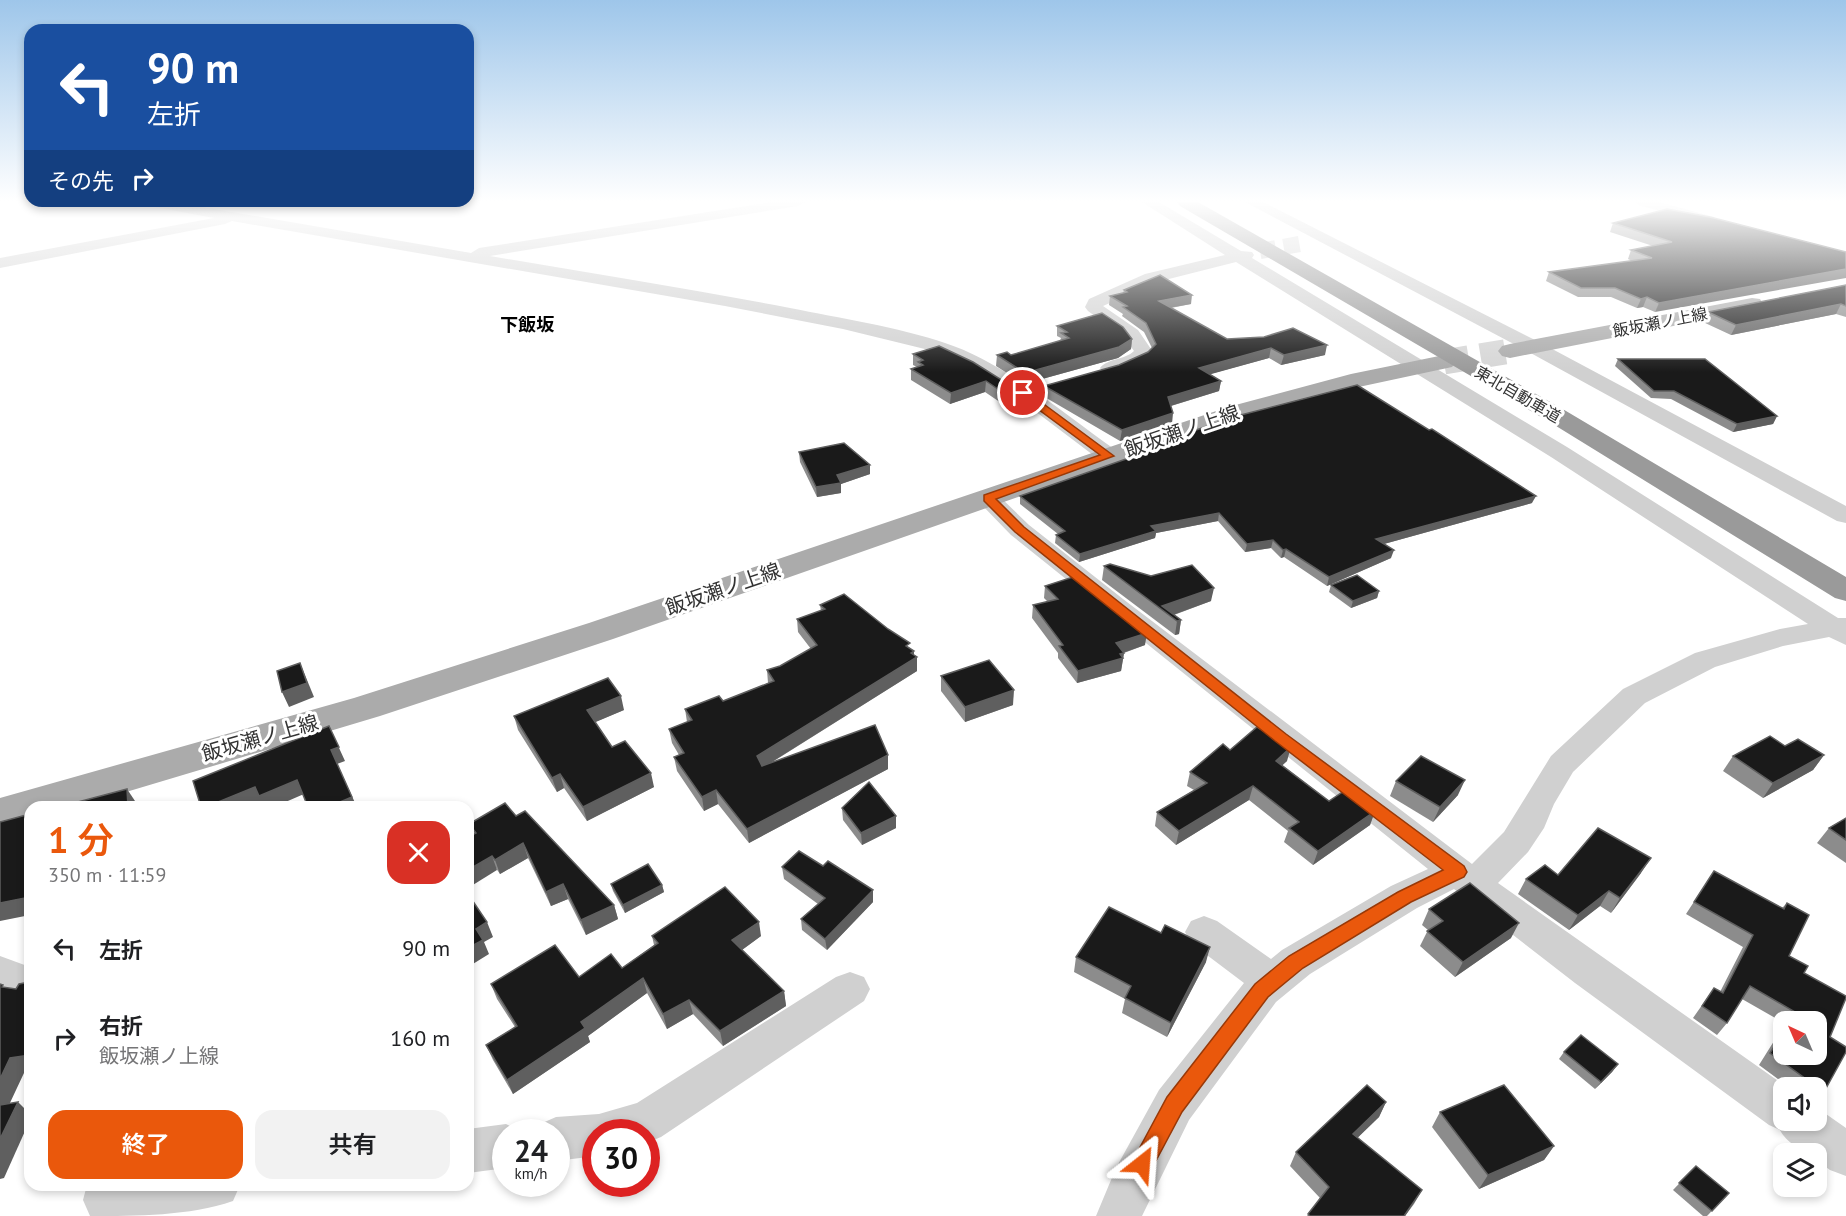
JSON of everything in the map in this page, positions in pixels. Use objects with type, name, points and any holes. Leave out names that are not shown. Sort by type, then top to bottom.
[{"type":"highway","name":"東北自動車道","points":[[1284,259],[1557,416],[1846,591]]},
{"type":"highway","name":"東北自動車道","points":[[1313,259],[1546,388],[1765,515]]},
{"type":"main road","name":"飯坂瀬ノ上線","points":[[1510,351],[1768,301]]},
{"type":"main road","name":"飯坂瀬ノ上線","points":[[45,801],[367,707],[601,631],[1278,400],[1433,364]]},
{"type":"main road","name":"飯坂瀬ノ上線","points":[[0,814],[24,807]]},
{"type":"street","points":[[0,263],[23,259]]},
{"type":"street","points":[[483,259],[745,305],[843,324],[939,347],[981,367],[1023,393],[1109,456]]},
{"type":"street","points":[[1092,374],[1126,364],[1144,352],[1142,345],[1134,336],[1094,307],[1095,303],[1151,278],[1228,259]]},
{"type":"street","points":[[1244,259],[1433,364],[1842,630]]},
{"type":"street","points":[[1362,259],[1534,347],[1846,516]]},
{"type":"street","points":[[1023,393],[1046,387]]},
{"type":"street","points":[[988,498],[1020,530],[1281,738],[1682,1040],[1773,1102]]},
{"type":"street","points":[[1119,1216],[1132,1184],[1174,1104],[1234,1023],[1262,990],[1296,962],[1395,903],[1466,878],[1516,842],[1532,819],[1538,802],[1562,764],[1634,696],[1705,660],[1780,639],[1842,630]]},
{"type":"street","points":[[1204,933],[1272,982]]},
{"type":"street","points":[[0,973],[24,983]]},
{"type":"street","points":[[651,1119],[850,989]]},
{"type":"street","points":[[1814,1131],[1846,1154]]},
{"type":"street","points":[[474,1150],[492,1148]]},
{"type":"street","points":[[108,1191],[106,1200],[172,1191]]},
{"type":"building","points":[[1647,259],[1846,259],[1846,269],[1659,303],[1647,297],[1641,299],[1615,288],[1581,288],[1549,272]]},
{"type":"building","points":[[1160,275],[1192,295],[1159,301],[1227,339],[1264,337],[1293,328],[1327,345],[1284,355],[1271,348],[1199,368],[1221,381],[1168,397],[1173,413],[1122,430],[1044,386],[1119,365],[1148,352],[1156,344],[1146,323],[1123,307],[1127,306],[1110,296],[1127,292],[1124,290]]},
{"type":"building","points":[[1846,285],[1846,306],[1841,304],[1736,325],[1708,312]]},
{"type":"building","points":[[1102,313],[1123,327],[1132,339],[1119,347],[1025,373],[997,355],[1007,352],[1011,355],[1069,338],[1061,333],[1067,332],[1057,326]]},
{"type":"building","points":[[939,346],[973,362],[1027,396],[1014,400],[986,381],[951,393],[911,369],[923,365],[918,362],[923,360],[913,354]]},
{"type":"building","points":[[1618,359],[1705,359],[1777,416],[1737,424],[1674,391],[1654,391]]},
{"type":"building","points":[[1357,385],[1429,430],[1432,429],[1536,496],[1376,539],[1394,550],[1329,577],[1286,549],[1283,550],[1273,540],[1247,544],[1219,513],[1151,526],[1156,531],[1080,554],[1056,535],[1065,531],[1020,496],[1149,451],[1145,448],[1233,417]]},
{"type":"building","points":[[844,443],[870,465],[837,475],[841,483],[816,487],[799,452]]},
{"type":"building","points":[[1110,564],[1151,576],[1192,565],[1214,588],[1162,606],[1181,620],[1177,621],[1104,566]]},
{"type":"building","points":[[1357,575],[1379,591],[1353,601],[1331,585]]},
{"type":"building","points":[[1076,576],[1147,633],[1116,643],[1124,653],[1120,654],[1123,658],[1078,671],[1059,646],[1063,645],[1033,605],[1058,599],[1045,586]]},
{"type":"building","points":[[844,594],[888,629],[910,643],[906,646],[914,651],[911,653],[917,657],[757,756],[762,766],[875,725],[888,755],[747,829],[716,790],[702,797],[674,757],[684,753],[669,729],[692,720],[685,709],[719,696],[723,701],[774,681],[767,670],[780,666],[817,645],[797,619],[825,609],[820,605]]},
{"type":"building","points":[[989,660],[1014,690],[965,707],[941,676]]},
{"type":"building","points":[[300,663],[307,683],[282,692],[277,671]]},
{"type":"building","points":[[608,678],[621,696],[587,710],[612,747],[625,741],[651,773],[583,807],[560,774],[552,778],[514,716]]},
{"type":"building","points":[[329,726],[339,747],[331,750],[352,797],[342,801],[306,801],[297,780],[259,796],[255,787],[221,801],[199,801],[193,781]]},
{"type":"building","points":[[1257,727],[1291,747],[1276,761],[1329,801],[1347,789],[1375,811],[1318,851],[1289,828],[1299,822],[1253,786],[1179,831],[1157,812],[1207,783],[1190,772],[1223,744],[1230,750]]},
{"type":"building","points":[[1770,736],[1785,746],[1798,739],[1824,755],[1773,783],[1733,756]]},
{"type":"building","points":[[1421,756],[1465,780],[1440,807],[1396,781]]},
{"type":"building","points":[[869,782],[896,816],[861,833],[842,808]]},
{"type":"building","points":[[127,789],[128,801],[82,801]]},
{"type":"building","points":[[505,803],[516,816],[525,811],[614,905],[581,920],[563,884],[546,892],[523,843],[495,860],[492,856],[474,866],[474,834],[476,833],[474,821]]},
{"type":"building","points":[[24,816],[24,898],[0,903],[0,822]]},
{"type":"building","points":[[1846,818],[1846,840],[1829,828]]},
{"type":"building","points":[[1598,828],[1651,858],[1620,898],[1609,891],[1578,915],[1526,879],[1545,865],[1558,875]]},
{"type":"building","points":[[799,851],[823,866],[828,861],[873,890],[825,939],[801,919],[825,898],[782,867]]},
{"type":"building","points":[[648,864],[662,885],[623,905],[611,884]]},
{"type":"building","points":[[1714,871],[1784,909],[1787,903],[1809,915],[1789,956],[1808,966],[1804,973],[1846,996],[1830,1037],[1846,1047],[1846,1052],[1827,1087],[1827,1077],[1803,1077],[1787,1065],[1827,1065],[1827,1011],[1793,1011],[1750,986],[1727,1023],[1702,1006],[1714,988],[1723,993],[1753,935],[1694,902]]},
{"type":"building","points":[[1470,883],[1519,923],[1463,962],[1427,931],[1443,921],[1429,909]]},
{"type":"building","points":[[725,887],[759,922],[732,940],[784,991],[720,1031],[689,1000],[663,1014],[643,978],[581,1022],[585,1028],[507,1080],[486,1045],[517,1026],[491,984],[555,945],[579,977],[611,954],[622,968],[658,943],[652,936]]},
{"type":"building","points":[[474,903],[487,922],[476,929],[483,940],[474,945]]},
{"type":"building","points":[[1109,907],[1161,933],[1165,925],[1210,947],[1171,1023],[1125,998],[1131,986],[1076,957]]},
{"type":"building","points":[[24,983],[24,1056],[10,1058],[0,1079],[0,984],[3,985],[2,987],[16,989],[19,984]]},
{"type":"building","points":[[1581,1035],[1618,1064],[1601,1082],[1564,1052]]},
{"type":"building","points":[[1367,1085],[1386,1102],[1353,1134],[1422,1190],[1404,1216],[1310,1216],[1308,1214],[1329,1187],[1296,1152]]},
{"type":"building","points":[[1504,1085],[1554,1146],[1488,1175],[1440,1112]]},
{"type":"building","points":[[18,1102],[0,1139],[0,1105]]},
{"type":"building","points":[[1696,1166],[1729,1193],[1712,1211],[1679,1183]]},
{"type":"tunnel","points":[[1444,362],[1510,351]]},
{"type":"district","name":"下飯坂","points":[[527,325]]},
{"type":"route","points":[[1023,393],[1109,456],[988,498],[1020,530],[1281,738],[1458,872],[1404,897],[1314,951],[1296,962],[1262,990],[1234,1023],[1174,1104],[1142,1164]]}]
